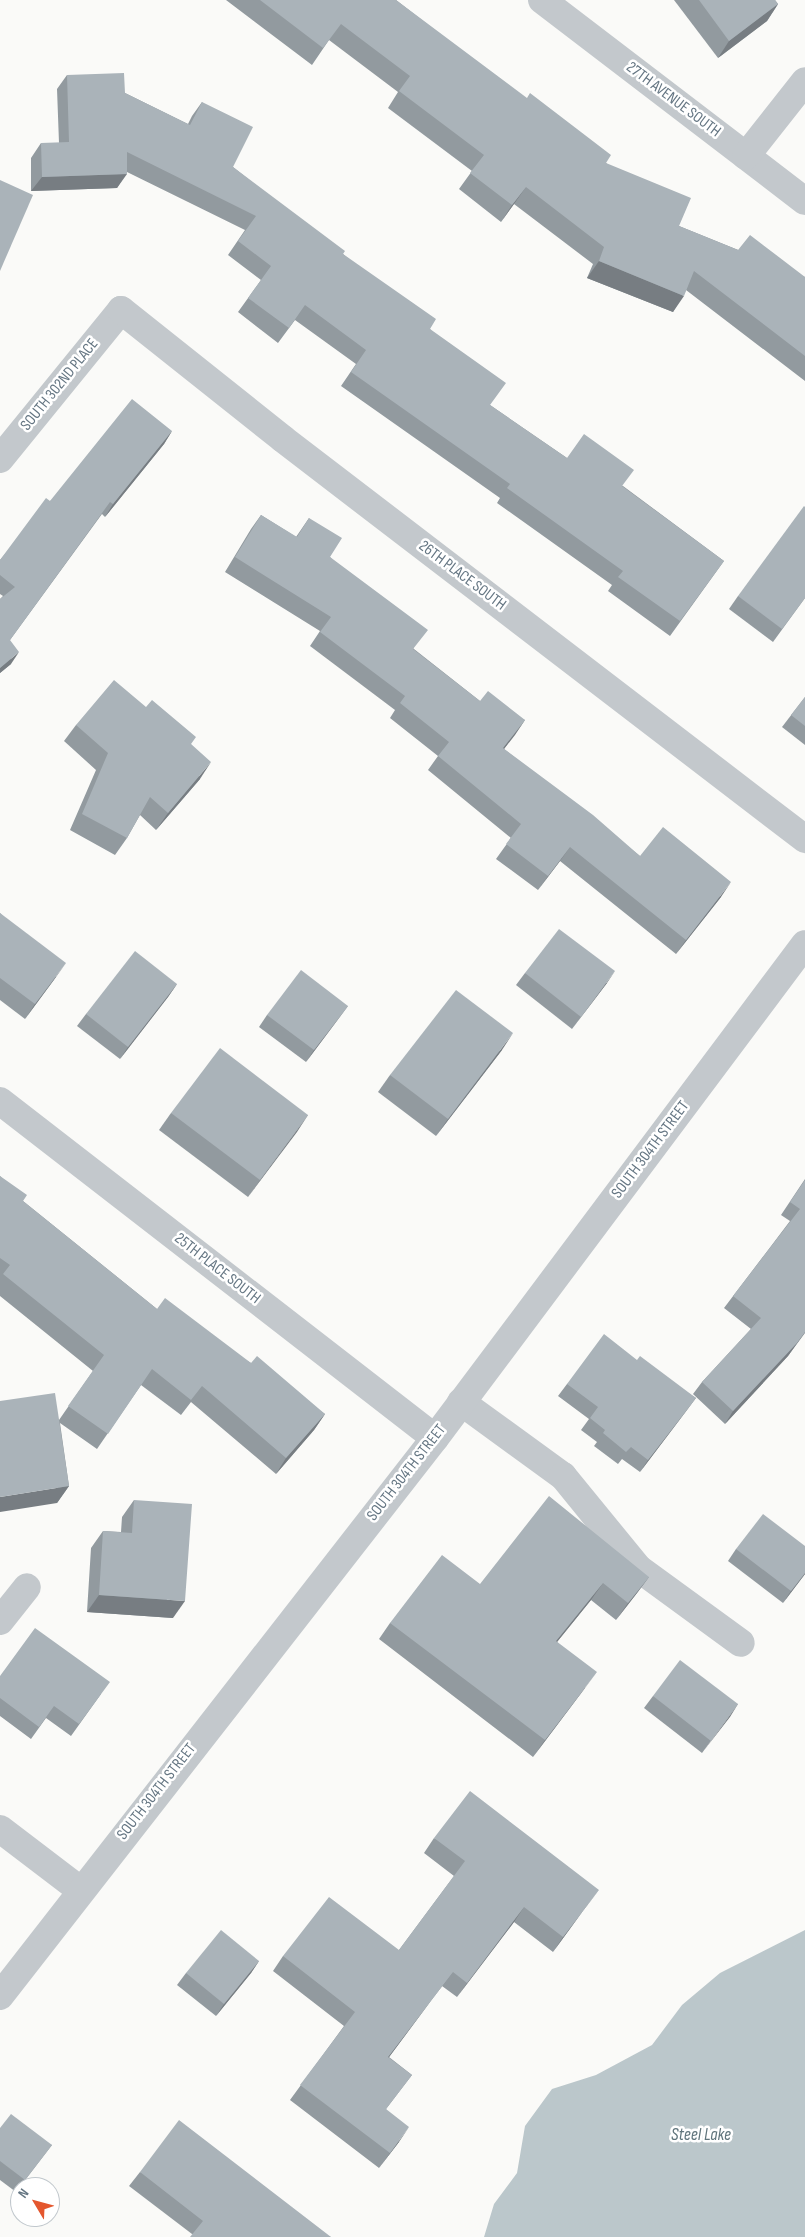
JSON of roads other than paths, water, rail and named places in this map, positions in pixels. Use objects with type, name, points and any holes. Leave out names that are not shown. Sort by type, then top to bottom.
[{"type":"street","name":"27TH AVENUE SOUTH","points":[[542,0],[805,201]]},
{"type":"street","points":[[746,156],[805,81]]},
{"type":"street","name":"SOUTH 302ND PLACE","points":[[0,459],[121,310]]},
{"type":"street","name":"26TH PLACE SOUTH","points":[[121,310],[283,439],[805,839]]},
{"type":"street","name":"SOUTH 304TH STREET","points":[[0,1996],[80,1890],[435,1438],[805,944]]},
{"type":"street","name":"25TH PLACE SOUTH","points":[[0,1101],[435,1438]]},
{"type":"street","points":[[461,1402],[563,1476],[638,1568],[741,1644]]},
{"type":"street","points":[[0,1621],[27,1587]]},
{"type":"street","points":[[0,1829],[80,1890]]},
{"type":"water","name":"Steel Lake","points":[[805,1930],[805,2237],[484,2237],[494,2204],[517,2173],[525,2126],[552,2089],[596,2075],[652,2045],[682,2005],[720,1973]]}]
